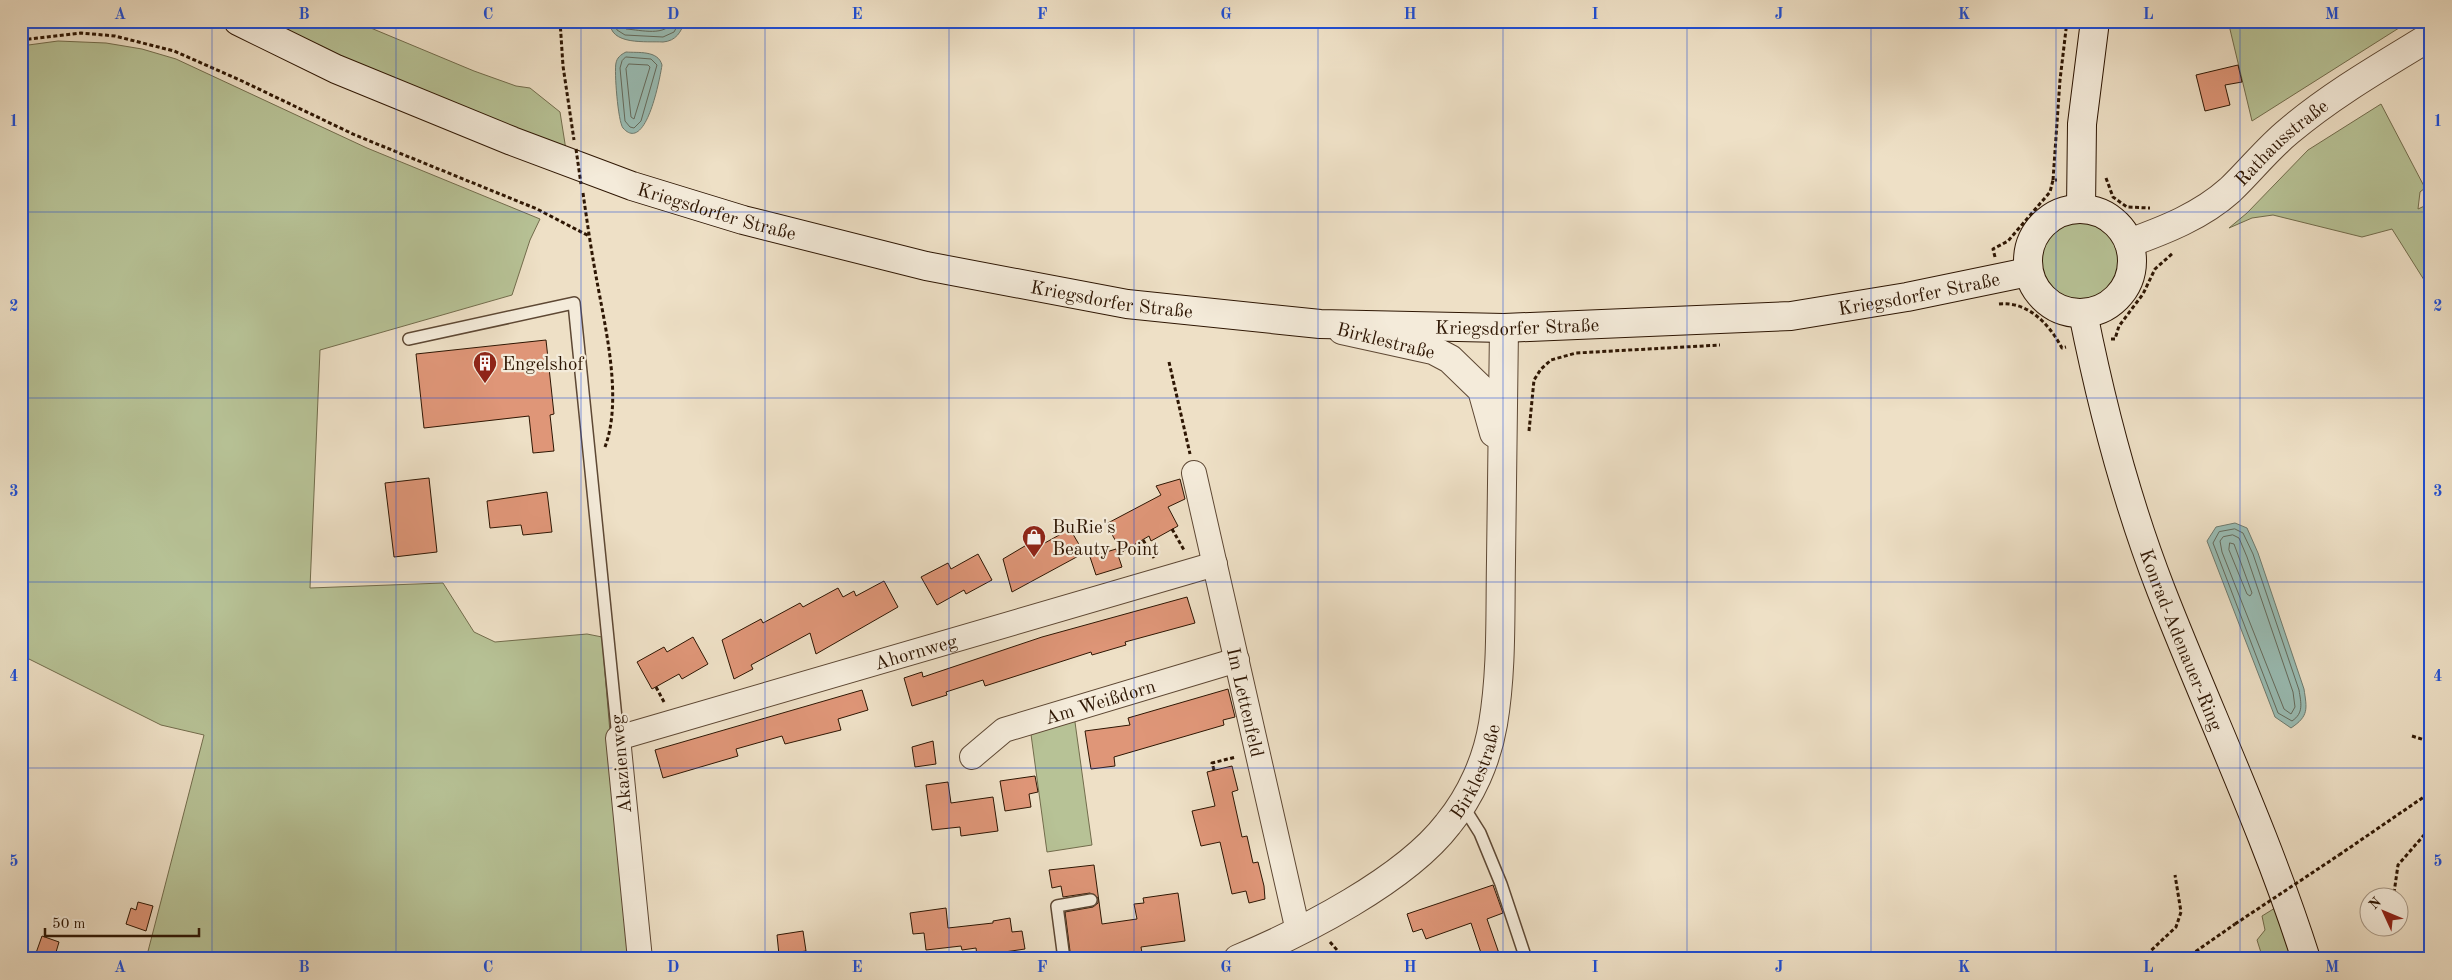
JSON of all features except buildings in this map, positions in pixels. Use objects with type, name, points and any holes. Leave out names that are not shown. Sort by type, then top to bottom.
[{"type":"main road","name":"Kriegsdorfer Straße","points":[[238,21],[336,69],[512,141],[632,186],[744,220],[926,266],[1127,304],[1320,324],[1504,328],[1791,316],[1907,297],[2002,291],[2028,272]]},
{"type":"main road","points":[[2081,208],[2082,124],[2095,21]]},
{"type":"main road","name":"Rathausstraße","points":[[2129,243],[2174,226],[2228,192],[2288,132],[2318,108],[2431,36]]},
{"type":"main road","points":[[2081,208],[2094,210],[2115,222],[2129,243],[2132,267],[2124,290],[2106,306],[2083,314],[2059,309],[2048,303],[2032,283],[2028,272],[2029,248],[2039,227],[2058,213],[2081,208]]},
{"type":"main road","name":"Konrad-Adenauer-Ring","points":[[2083,314],[2100,396],[2140,532],[2160,589],[2274,870],[2306,959]]},
{"type":"main road","name":"Birklestraße","points":[[1320,324],[1381,340],[1433,350],[1450,358],[1482,390],[1502,463]]},
{"type":"main road","name":"Birklestraße","points":[[1238,959],[1292,934],[1378,885],[1424,850],[1455,814],[1480,772],[1493,725],[1500,648],[1504,328]]},
{"type":"street","name":"Im Lettenfeld","points":[[1194,473],[1257,752],[1292,934]]},
{"type":"street","name":"Ahornweg","points":[[618,738],[1214,564]]},
{"type":"street","name":"Am Weißdorn","points":[[972,757],[1004,730],[1237,660]]},
{"type":"street","name":"Akazienweg","points":[[618,738],[640,959]]},
{"type":"lane","name":"Akazienweg","points":[[410,339],[574,303],[618,738]]},
{"type":"lane","points":[[1455,814],[1480,833],[1501,884],[1525,956]]},
{"type":"lane","points":[[1064,959],[1057,906],[1092,900]]},
{"type":"path","points":[[560,21],[563,66],[605,326],[612,394],[608,438]]},
{"type":"path","points":[[1995,305],[2002,291],[1993,250],[2008,241],[2050,192],[2053,180],[2060,80],[2067,21]]},
{"type":"path","points":[[21,40],[81,33],[115,36],[174,51],[242,80],[355,135],[538,209],[589,236]]},
{"type":"path","points":[[2053,180],[2107,178],[2113,197],[2127,208],[2147,209],[2156,206]]},
{"type":"path","points":[[2002,291],[2042,320],[2053,332],[2062,348]]},
{"type":"path","points":[[1528,441],[1534,380],[1541,369],[1551,360],[1576,353],[1724,344]]},
{"type":"path","points":[[1169,362],[1194,473]]},
{"type":"path","points":[[2412,736],[2431,742]]},
{"type":"path","points":[[1214,770],[1212,763],[1257,752]]},
{"type":"path","points":[[2185,959],[2431,792]]},
{"type":"path","points":[[2395,888],[2398,865],[2431,827]]},
{"type":"path","points":[[2142,959],[2176,927],[2181,912],[2175,875]]},
{"type":"green space","points":[[260,21],[354,21],[474,71],[516,86],[530,88],[560,112],[566,150],[460,111]]},
{"type":"green space","points":[[2228,21],[2410,21],[2252,121]]},
{"type":"green space","points":[[58,41],[106,43],[142,49],[176,59],[367,148],[540,219],[530,240],[512,295],[320,350],[310,588],[443,583],[474,632],[495,642],[587,634],[602,637],[629,959],[146,959],[204,735],[161,725],[21,655],[21,46]]},
{"type":"green space","points":[[2381,104],[2425,188],[2420,192],[2418,209],[2431,203],[2431,291],[2392,229],[2362,237],[2273,215],[2252,218],[2229,228],[2247,213],[2308,150]]},
{"type":"green space","points":[[2080,221],[2095,224],[2108,233],[2117,246],[2120,261],[2117,276],[2108,289],[2095,298],[2080,301],[2065,298],[2052,289],[2043,276],[2040,261],[2043,246],[2052,233],[2065,224]]},
{"type":"green space","points":[[1074,715],[1092,845],[1047,852],[1030,727]]},
{"type":"green space","points":[[2275,908],[2293,959],[2263,959],[2257,940],[2265,930],[2262,916]]},
{"type":"water","points":[[610,21],[685,21],[682,29],[671,40],[639,42],[616,35],[611,29]]},
{"type":"water","points":[[626,52],[652,55],[660,60],[662,65],[655,98],[645,123],[639,131],[631,133],[623,128],[621,124],[616,86],[616,61]]},
{"type":"water","points":[[2235,523],[2247,528],[2258,553],[2304,689],[2306,707],[2304,716],[2291,728],[2275,717],[2207,541],[2216,527]]},
{"type":"place","name":"Engelshof","points":[[485,384]]},
{"type":"place","name":"BuRie's Beauty Point","points":[[1034,558]]}]
